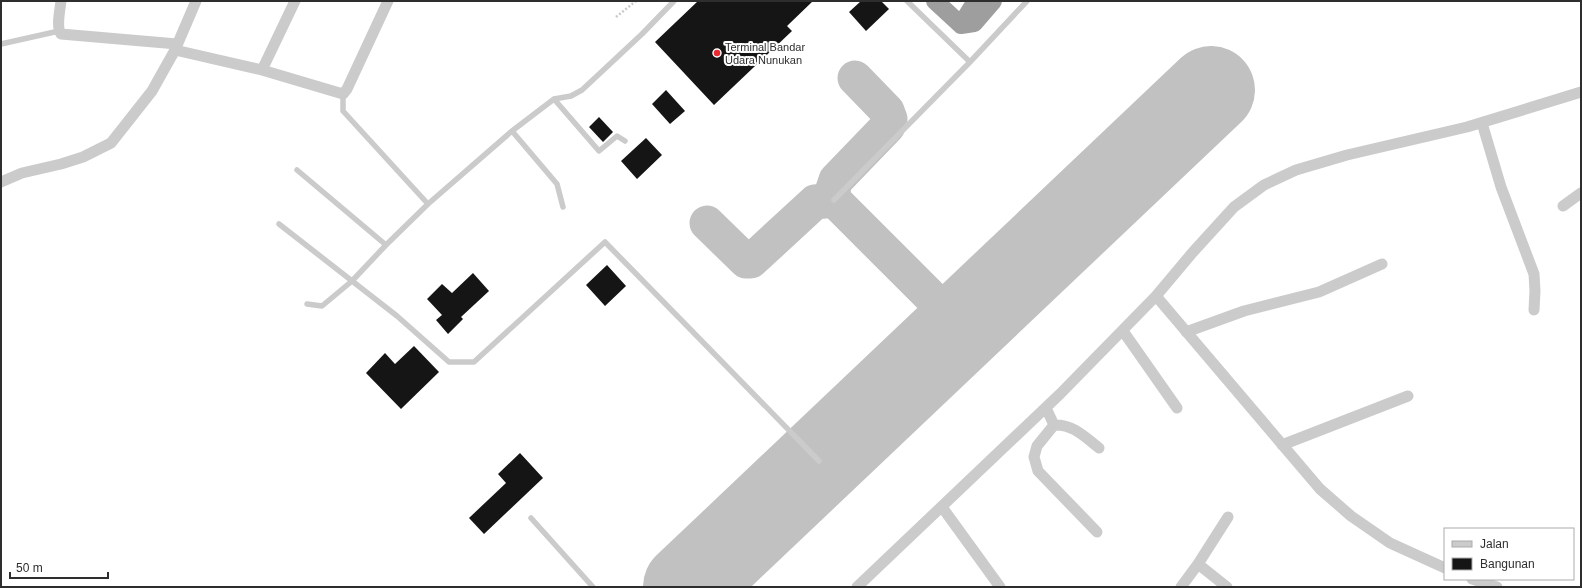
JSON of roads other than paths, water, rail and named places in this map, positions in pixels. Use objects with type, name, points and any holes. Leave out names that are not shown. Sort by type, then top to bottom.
[{"type":"highway","points":[[935,1],[961,25]]},
{"type":"highway","points":[[961,25],[976,1]]},
{"type":"highway","points":[[961,25],[974,23],[994,1]]},
{"type":"street","points":[[61,1],[59,31],[63,35],[176,47],[343,94],[347,90],[388,1]]},
{"type":"street","points":[[1,182],[22,173],[83,157],[107,146],[139,109],[152,91],[176,47],[196,1]]},
{"type":"street","points":[[262,70],[295,1]]},
{"type":"street","points":[[857,587],[1046,408],[1156,296],[1234,207],[1264,184],[1296,170],[1347,155],[1482,123],[1581,92]]},
{"type":"street","points":[[1482,123],[1501,186],[1534,274],[1534,310]]},
{"type":"street","points":[[1563,206],[1581,193]]},
{"type":"street","points":[[1186,332],[1244,311],[1319,292],[1382,264]]},
{"type":"street","points":[[1156,296],[1320,490],[1351,516],[1390,543],[1444,568]]},
{"type":"street","points":[[1123,331],[1177,408]]},
{"type":"street","points":[[1282,444],[1408,396]]},
{"type":"street","points":[[1046,408],[1054,425]]},
{"type":"street","points":[[1054,425],[1061,425],[1075,429],[1098,448]]},
{"type":"street","points":[[1054,425],[1037,446],[1034,457],[1038,471],[1097,532]]},
{"type":"street","points":[[942,507],[1000,587]]},
{"type":"street","points":[[1181,587],[1198,564],[1228,517]]},
{"type":"street","points":[[1198,564],[1227,587]]},
{"type":"street","points":[[1475,580],[1497,587]]},
{"type":"lane","points":[[307,304],[322,306],[352,281],[428,204],[512,130],[554,99],[571,96],[582,90],[642,34],[674,1]]},
{"type":"lane","points":[[908,1],[970,62]]},
{"type":"lane","points":[[834,200],[970,62],[1027,1]]},
{"type":"lane","points":[[1,44],[59,31]]},
{"type":"lane","points":[[343,94],[343,111],[428,204]]},
{"type":"lane","points":[[554,99],[599,152],[617,136],[625,141]]},
{"type":"lane","points":[[512,130],[557,184],[564,207]]},
{"type":"lane","points":[[297,170],[386,245]]},
{"type":"lane","points":[[279,224],[397,316],[449,362],[474,362],[605,242],[819,461]]},
{"type":"lane","points":[[531,518],[593,587]]},
{"type":"place","name":"Terminal Bandar Udara Nunukan","points":[[717,53]]}]
